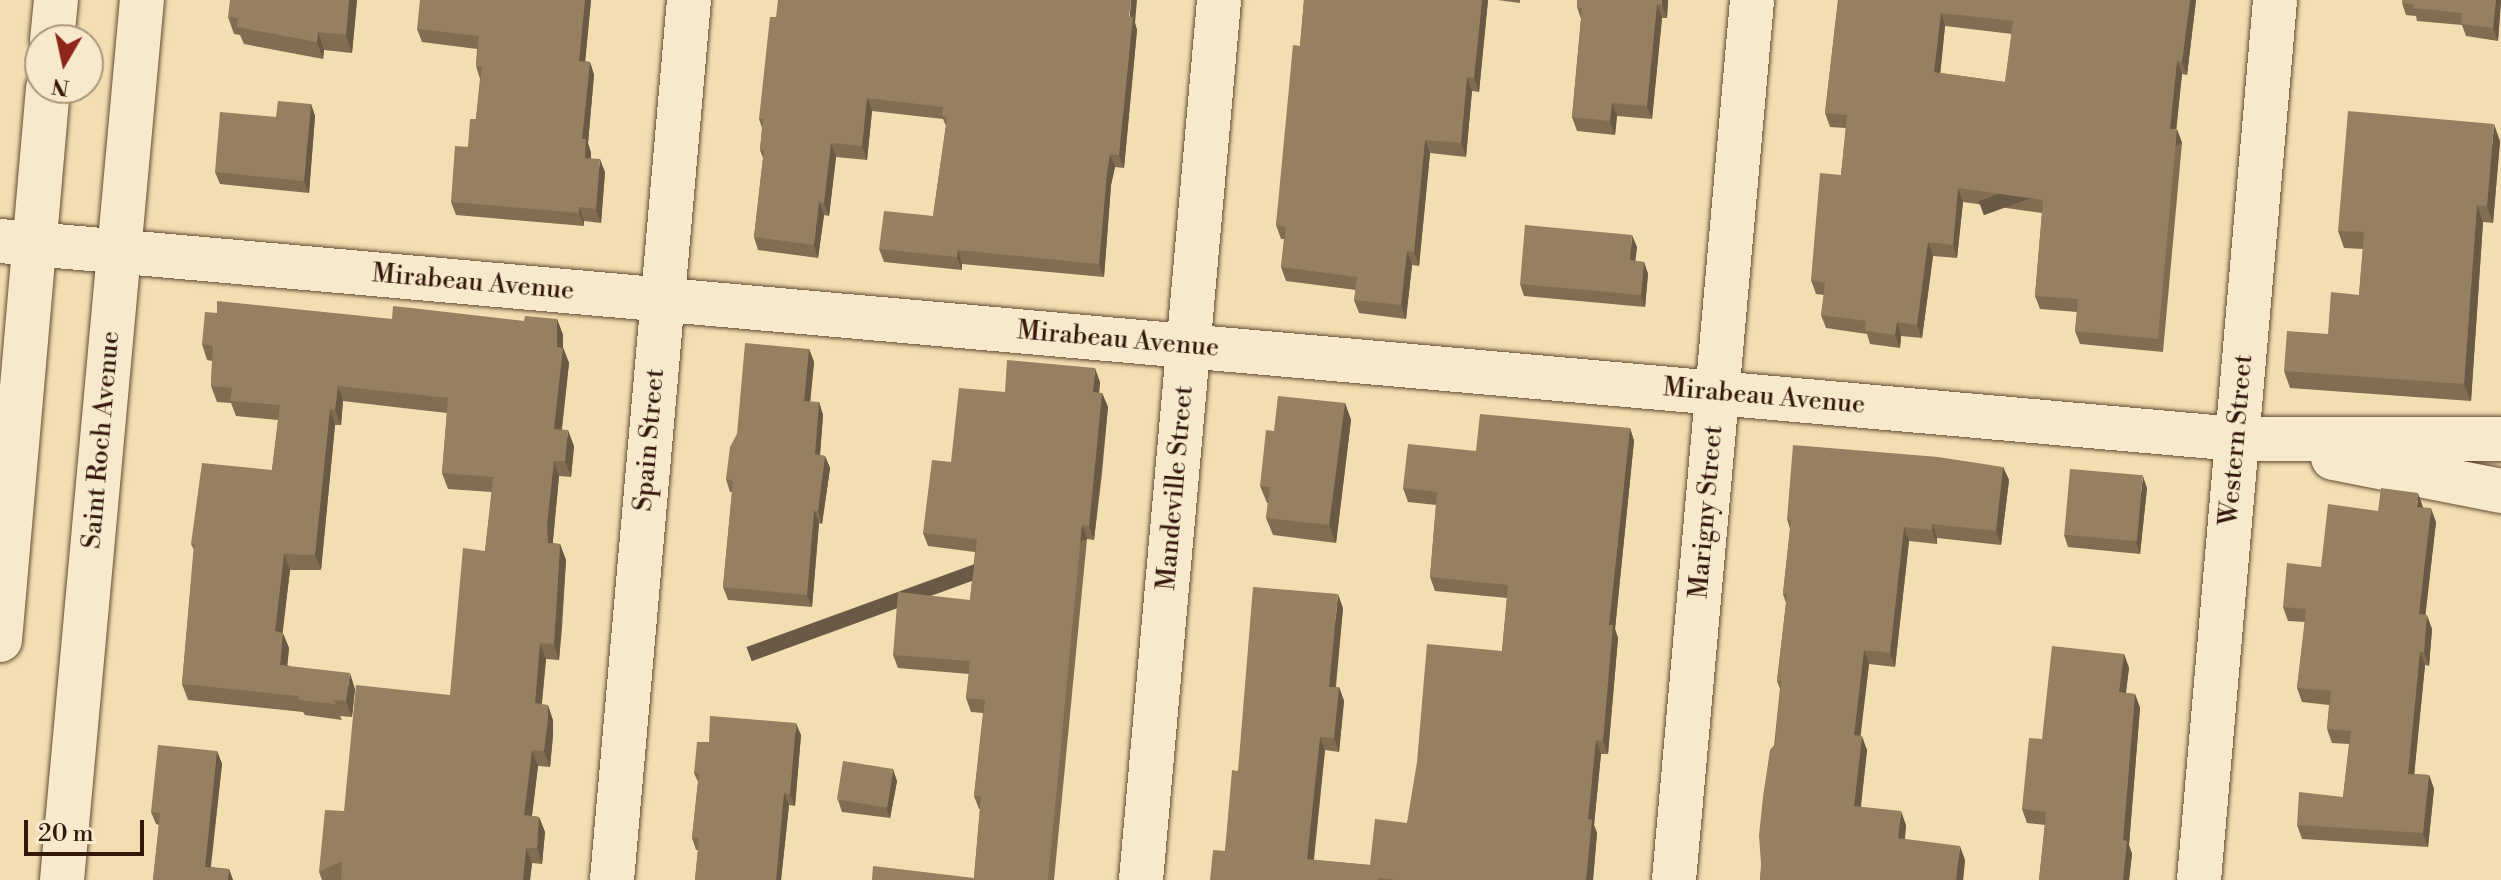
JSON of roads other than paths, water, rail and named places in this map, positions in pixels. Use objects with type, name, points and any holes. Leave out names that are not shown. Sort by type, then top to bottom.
[{"type":"street","points":[[54,24],[56,0]]},
{"type":"street","name":"Saint Roch Avenue","points":[[62,880],[142,0]]},
{"type":"street","name":"Spain Street","points":[[612,880],[689,0]]},
{"type":"street","name":"Mandeville Street","points":[[1141,880],[1219,0]]},
{"type":"street","name":"Marigny Street","points":[[1674,880],[1752,0]]},
{"type":"street","name":"Western Street","points":[[2199,880],[2275,0]]},
{"type":"street","points":[[0,640],[17,242],[45,104]]},
{"type":"street","name":"Mirabeau Avenue","points":[[17,242],[2237,439],[2501,439]]},
{"type":"street","name":"Mirabeau Avenue","points":[[2237,439],[2501,491]]}]
